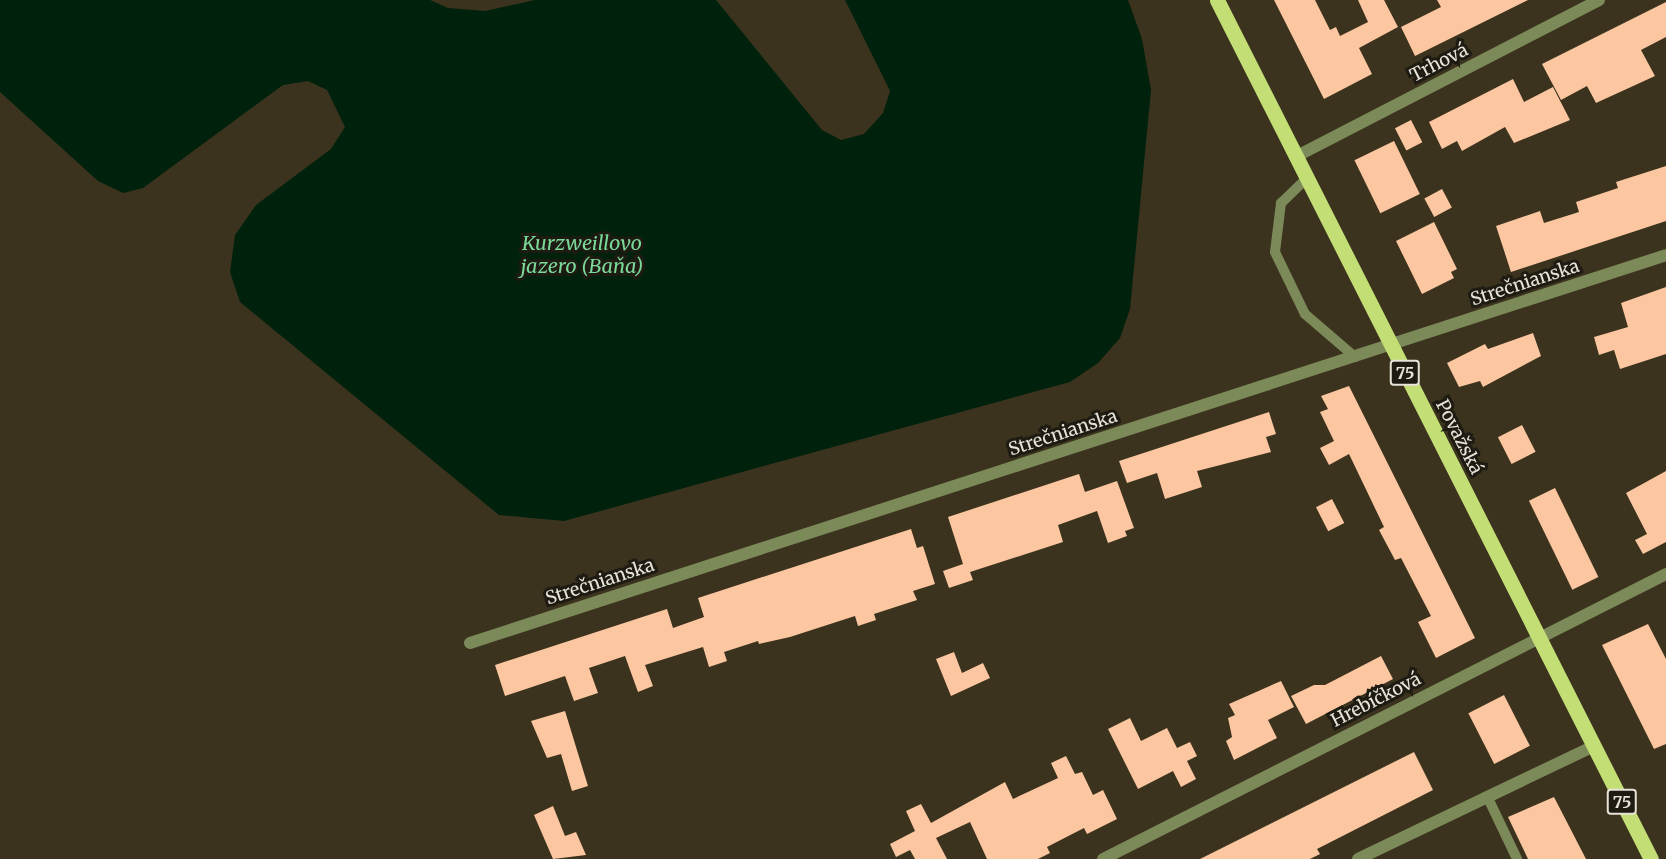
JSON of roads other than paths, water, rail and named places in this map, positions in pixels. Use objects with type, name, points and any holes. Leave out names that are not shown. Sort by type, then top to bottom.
[{"type":"main road","name":"Považská","points":[[1217,0],[1651,859]]},
{"type":"street","name":"Trhová","points":[[1295,157],[1599,0]]},
{"type":"street","name":"Strečnianska","points":[[470,643],[1666,255]]},
{"type":"street","name":"Hrebíčková","points":[[1103,859],[1666,574]]},
{"type":"street","points":[[1358,859],[1594,746]]},
{"type":"lane","points":[[1306,179],[1281,203],[1275,252],[1305,314],[1355,357]]},
{"type":"lane","points":[[1487,796],[1517,859]]},
{"type":"water","name":"Kurzweillovo jazero (Baňa)","points":[[0,0],[430,0],[448,8],[485,11],[535,0],[716,0],[822,130],[841,140],[864,134],[883,113],[890,91],[845,0],[1128,0],[1142,39],[1151,90],[1130,309],[1120,338],[1098,363],[1070,382],[564,521],[499,515],[240,302],[230,272],[235,235],[256,205],[331,149],[345,127],[327,90],[308,81],[283,85],[143,188],[123,193],[98,181],[0,92]]}]
